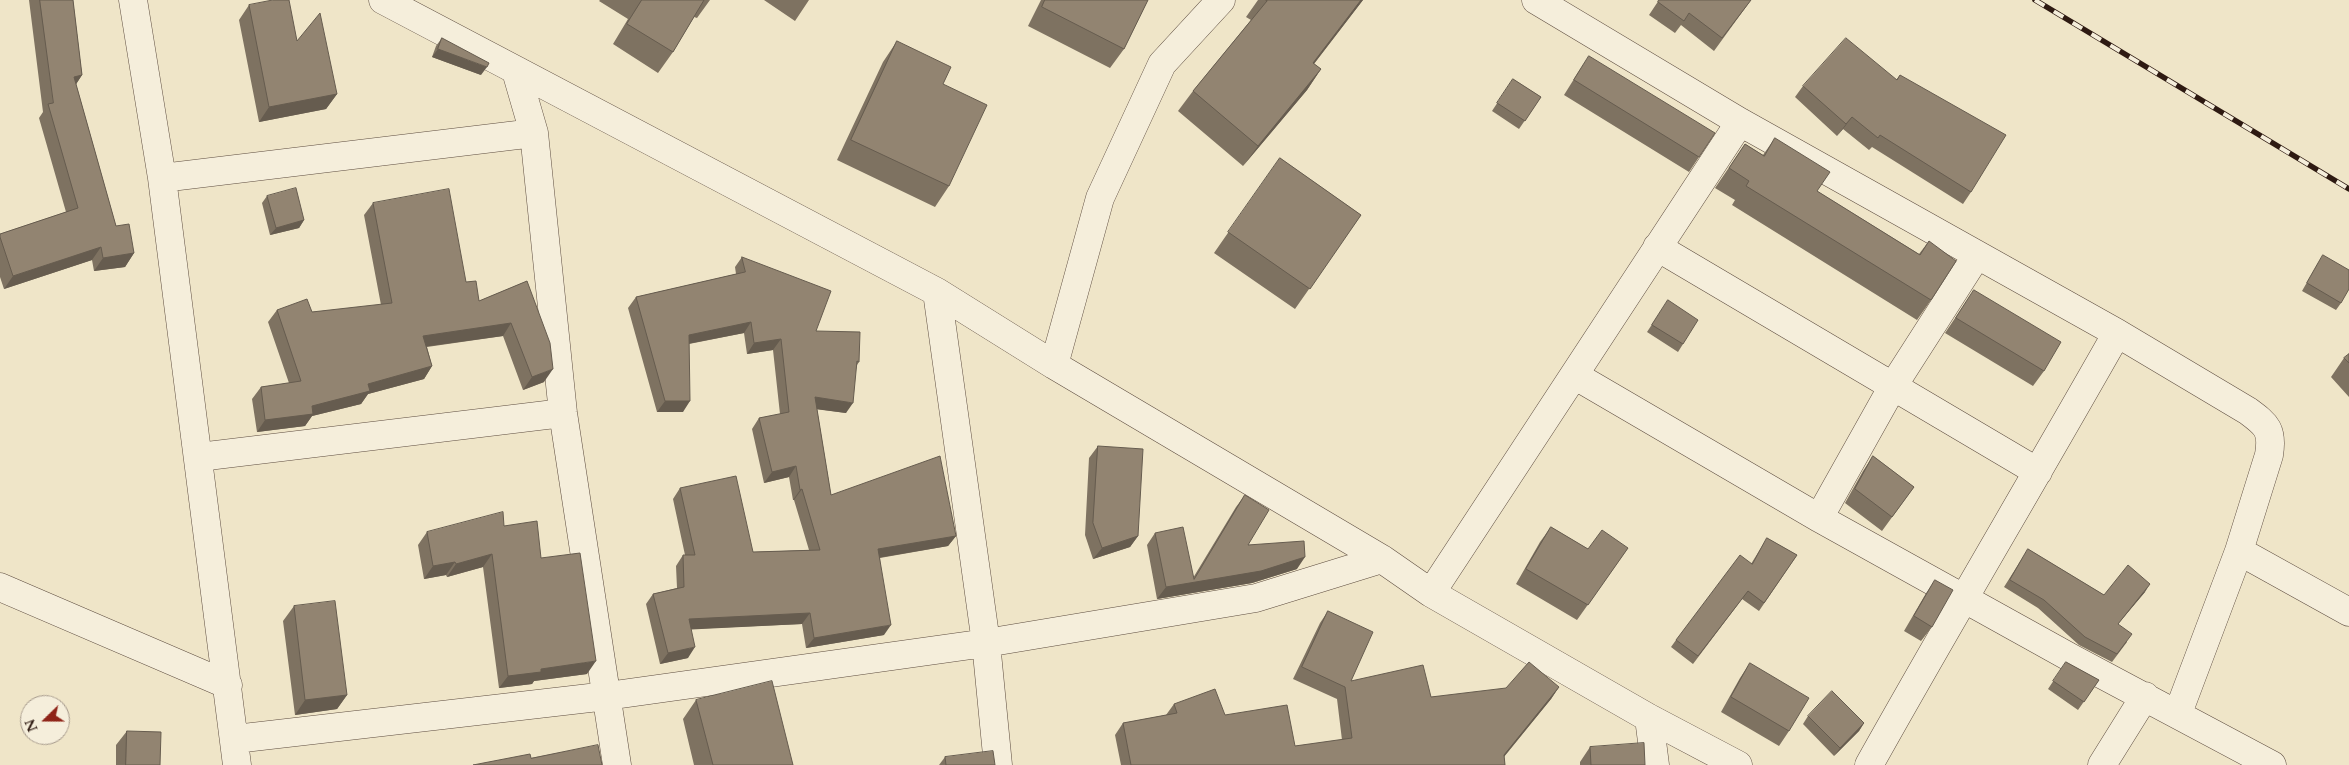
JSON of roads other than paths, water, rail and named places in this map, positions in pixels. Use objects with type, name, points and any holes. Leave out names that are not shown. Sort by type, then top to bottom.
[{"type":"street","points":[[133,0],[162,178],[236,752],[607,696],[986,643],[1256,598],[1382,559]]},
{"type":"street","points":[[383,0],[937,292],[1054,365],[1382,559],[1431,593],[1649,718],[1738,765]]},
{"type":"street","points":[[1054,365],[1100,198],[1162,64],[1220,0]]},
{"type":"street","points":[[1536,0],[1740,122],[2117,333],[2248,411],[2264,423],[2270,432],[2271,441],[2268,455],[2239,551],[2178,713]]},
{"type":"street","points":[[516,71],[534,133],[563,413],[617,765]]},
{"type":"street","points":[[1431,593],[1740,122]]},
{"type":"street","points":[[162,178],[534,133]]},
{"type":"street","points":[[1657,248],[2038,472]]},
{"type":"street","points":[[1819,518],[1893,386],[1977,255]]},
{"type":"street","points":[[937,292],[986,643],[998,765]]},
{"type":"street","points":[[1869,765],[2117,333]]},
{"type":"street","points":[[1574,375],[1819,518],[2073,659],[2178,713],[2272,765]]},
{"type":"street","points":[[199,457],[563,413]]},
{"type":"street","points":[[2239,551],[2349,612]]},
{"type":"street","points":[[0,587],[228,685]]},
{"type":"street","points":[[2102,765],[2145,696]]},
{"type":"street","points":[[1649,718],[1655,765]]},
{"type":"railway","points":[[2035,0],[2349,189]]}]
